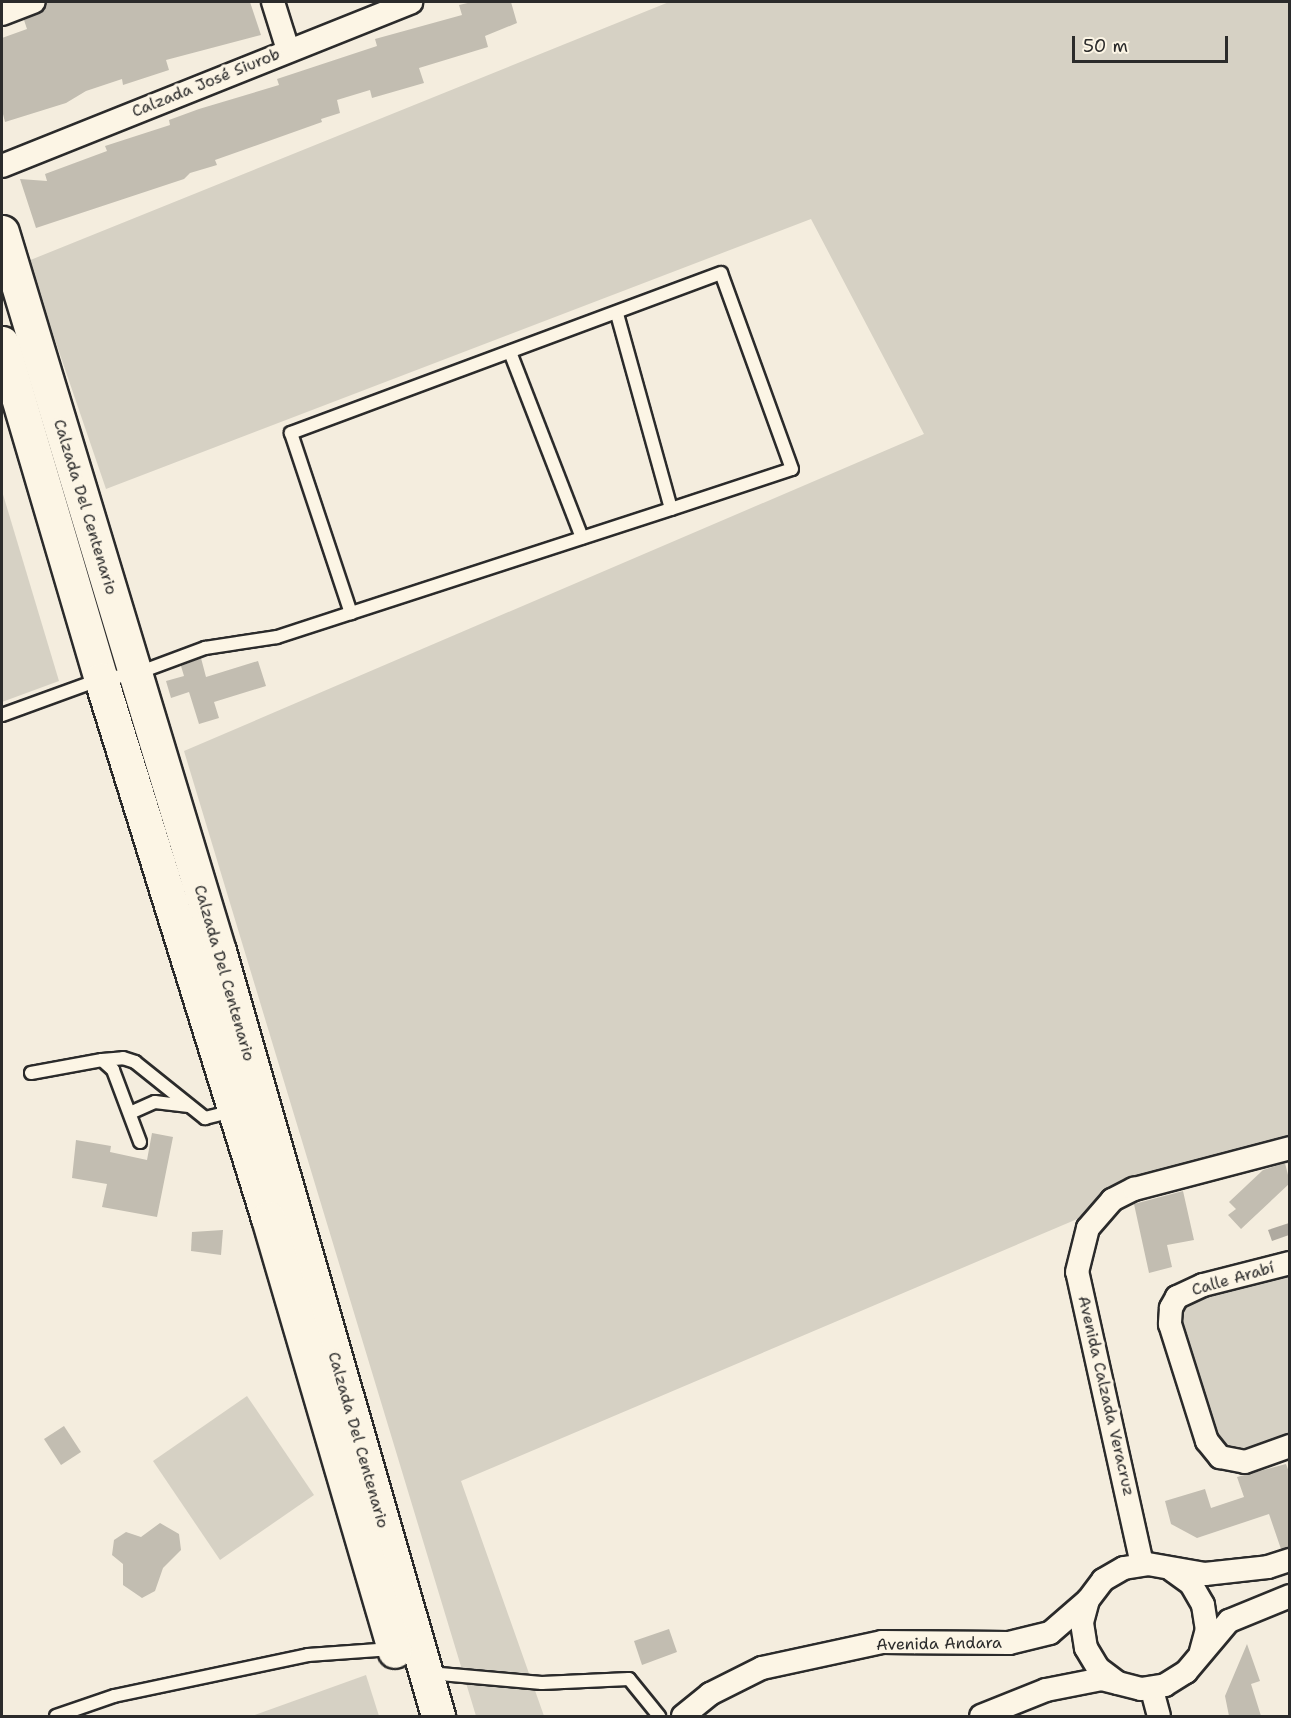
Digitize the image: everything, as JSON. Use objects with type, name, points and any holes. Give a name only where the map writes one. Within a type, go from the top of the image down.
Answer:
[{"type":"main road","name":"Calzada Del Centenario","points":[[2,232],[135,674],[410,1661],[414,1716]]},
{"type":"main road","name":"Calzada Del Centenario","points":[[2,343],[100,679],[235,1111],[410,1661],[438,1716]]},
{"type":"street","points":[[2,14],[34,2]]},
{"type":"street","points":[[273,2],[288,50]]},
{"type":"street","name":"Calzada José Siurob","points":[[2,166],[411,2]]},
{"type":"street","name":"Avenida Calzada Veracruz","points":[[1142,1564],[1077,1272],[1088,1228],[1112,1200],[1134,1189],[1290,1148]]},
{"type":"street","name":"Calle Arabí","points":[[1290,1263],[1203,1285],[1177,1297],[1171,1308],[1170,1324],[1207,1441],[1220,1457],[1245,1462],[1290,1446]]},
{"type":"street","points":[[1142,1564],[1205,1574],[1268,1567],[1290,1560]]},
{"type":"street","name":"Avenida Andara","points":[[683,1716],[710,1694],[762,1668],[882,1642],[1010,1643],[1050,1633],[1088,1600],[1103,1580],[1124,1568],[1142,1564]]},
{"type":"street","points":[[1172,1570],[1191,1584],[1203,1605],[1207,1629],[1201,1653]]},
{"type":"street","points":[[981,1716],[1046,1690],[1102,1679],[1152,1690],[1186,1672],[1229,1621],[1290,1596]]},
{"type":"street","points":[[1088,1600],[1083,1623],[1086,1648],[1098,1668],[1118,1683]]},
{"type":"street","points":[[1152,1690],[1159,1716]]},
{"type":"lane","points":[[2,715],[100,679],[135,674],[205,648],[277,638],[792,469],[721,273],[617,314],[291,433],[351,613]]},
{"type":"lane","points":[[617,314],[671,508]]},
{"type":"lane","points":[[510,352],[582,538]]},
{"type":"lane","points":[[31,1073],[123,1058],[135,1062],[205,1118],[235,1111]]},
{"type":"lane","points":[[102,1060],[113,1070],[140,1142]]},
{"type":"lane","points":[[130,1113],[155,1102],[190,1107]]},
{"type":"lane","points":[[56,1716],[114,1696],[308,1655],[410,1661],[542,1683],[629,1679],[659,1716]]},
{"type":"shaded area","points":[[669,2],[1289,2],[1289,1163],[1115,1203],[461,1481],[544,1716],[476,1716],[184,751],[924,434],[811,219],[106,489],[28,261]]},
{"type":"shaded area","points":[[2,491],[59,681],[2,702]]},
{"type":"shaded area","points":[[1289,1223],[1289,1235],[1272,1241],[1268,1230]]},
{"type":"shaded area","points":[[1289,1276],[1289,1432],[1263,1450],[1231,1449],[1214,1430],[1178,1311],[1188,1302]]},
{"type":"shaded area","points":[[247,1396],[314,1495],[220,1560],[153,1461]]},
{"type":"shaded area","points":[[366,1675],[379,1716],[252,1716]]},
{"type":"building","points":[[47,2],[250,2],[261,35],[166,60],[169,70],[123,85],[122,79],[86,91],[66,103],[5,122],[2,110],[2,38],[27,29],[24,20],[44,11]]},
{"type":"building","points":[[472,2],[511,2],[517,23],[485,36],[488,47],[419,68],[424,83],[372,98],[370,90],[337,100],[340,113],[321,119],[322,122],[215,160],[217,165],[190,173],[184,179],[36,228],[20,179],[47,181],[45,174],[107,151],[105,146],[170,125],[169,120],[199,109],[279,85],[277,79],[377,46],[375,39],[462,15],[459,5]]},
{"type":"building","points":[[201,658],[206,677],[258,661],[266,686],[214,702],[219,718],[199,724],[189,692],[171,698],[166,681],[184,676],[181,666]]},
{"type":"building","points":[[152,1133],[173,1137],[157,1217],[102,1207],[107,1184],[72,1178],[76,1140],[111,1146],[110,1152],[147,1160]]},
{"type":"building","points":[[1285,1163],[1290,1183],[1241,1229],[1228,1215],[1236,1209],[1229,1202],[1263,1170]]},
{"type":"building","points":[[1183,1191],[1194,1240],[1167,1245],[1172,1267],[1149,1273],[1134,1204]]},
{"type":"building","points":[[223,1230],[221,1255],[191,1251],[192,1232]]},
{"type":"building","points":[[64,1426],[81,1452],[61,1465],[44,1439]]},
{"type":"building","points":[[1286,1464],[1290,1475],[1290,1547],[1281,1549],[1269,1514],[1197,1538],[1171,1524],[1165,1501],[1205,1489],[1211,1508],[1244,1497],[1237,1477]]},
{"type":"building","points":[[160,1523],[179,1534],[181,1550],[163,1568],[155,1591],[142,1598],[123,1585],[123,1564],[112,1555],[114,1540],[126,1532],[141,1537]]},
{"type":"building","points":[[669,1629],[677,1652],[642,1665],[634,1641]]},
{"type":"building","points":[[1247,1644],[1260,1681],[1251,1684],[1261,1716],[1229,1716],[1225,1696]]}]
